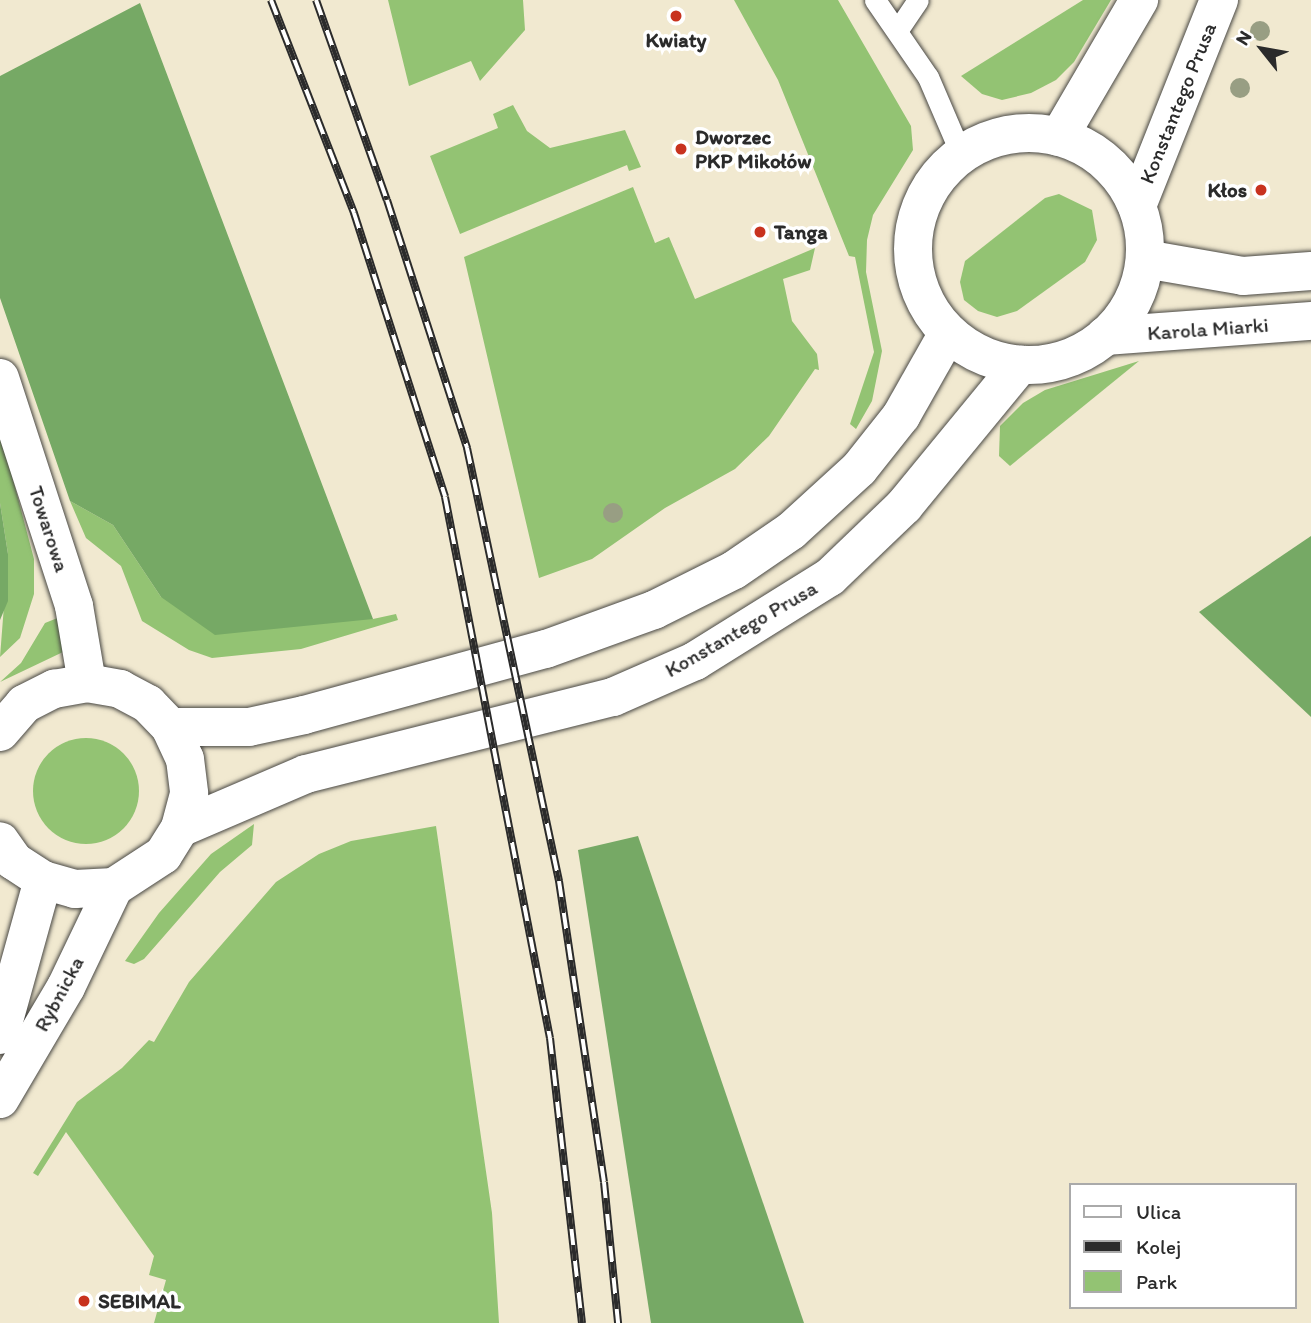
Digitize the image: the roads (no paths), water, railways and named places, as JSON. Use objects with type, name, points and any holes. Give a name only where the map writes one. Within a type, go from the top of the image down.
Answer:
[{"type":"street","points":[[1059,137],[1139,0]]},
{"type":"street","name":"Konstantego Prusa","points":[[1137,206],[1219,0]]},
{"type":"street","points":[[1026,133],[1059,137],[1092,151],[1119,175],[1137,206],[1145,259],[1139,288],[1125,315],[1105,336],[1080,354],[1051,364],[1020,365],[969,349],[948,333],[927,306],[915,274],[913,240],[920,208],[936,178],[961,154],[992,139],[1026,133]]},
{"type":"street","points":[[1145,259],[1243,276],[1311,271]]},
{"type":"street","name":"Karola Miarki","points":[[1105,336],[1311,320]]},
{"type":"street","points":[[170,727],[249,727],[304,715],[584,638],[654,610],[768,547],[850,477],[901,416],[948,333]]},
{"type":"street","name":"Konstantego Prusa","points":[[180,828],[306,774],[613,697],[695,661],[830,577],[904,506],[1020,365]]},
{"type":"street","name":"Towarowa","points":[[0,378],[74,606],[87,683]]},
{"type":"street","points":[[0,730],[24,704],[54,689],[87,683],[129,694],[148,704],[170,727],[185,759],[189,794],[180,828],[163,855],[114,887],[75,889],[43,880],[15,861],[0,841]]},
{"type":"street","name":"Rybnicka","points":[[0,1035],[43,880]]},
{"type":"street","name":"Rybnicka","points":[[0,1099],[66,987],[114,887]]},
{"type":"lane","points":[[875,0],[928,77],[961,154]]},
{"type":"lane","points":[[897,31],[918,0]]},
{"type":"railway","points":[[271,0],[354,213],[445,497],[550,1038],[582,1323]]},
{"type":"railway","points":[[316,0],[387,200],[467,448],[559,881],[604,1182],[618,1323]]},
{"type":"place","name":"Kwiaty","points":[[676,16]]},
{"type":"place","name":"Dworzec PKP Mikołów","points":[[681,149]]},
{"type":"place","name":"Kłos","points":[[1261,190]]},
{"type":"place","name":"Tanga","points":[[760,232]]},
{"type":"place","name":"SEBIMAL","points":[[84,1301]]}]
